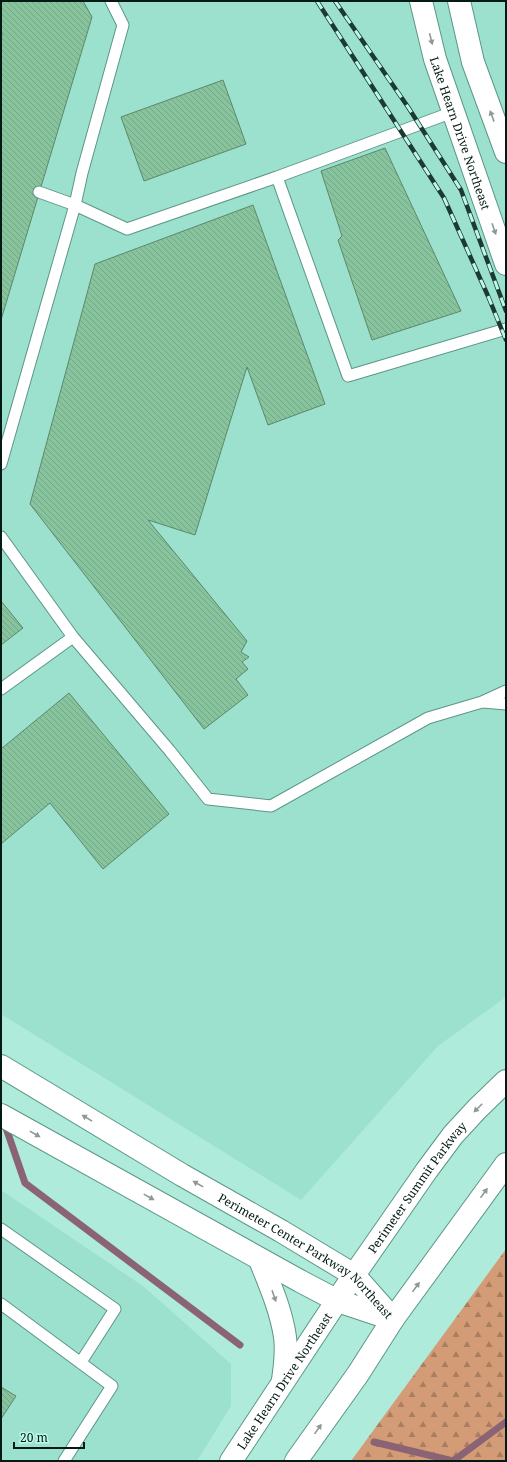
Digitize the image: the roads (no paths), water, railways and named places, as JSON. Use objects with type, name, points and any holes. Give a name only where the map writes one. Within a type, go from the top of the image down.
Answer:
[{"type":"main road","name":"Lake Hearn Drive Northeast","points":[[421,1],[436,59],[453,112],[506,264]]},
{"type":"main road","points":[[459,1],[473,62],[506,152]]},
{"type":"main road","name":"Perimeter Center Parkway Northeast","points":[[1,1066],[182,1175],[281,1231],[354,1275],[393,1319]]},
{"type":"main road","name":"Perimeter Summit Parkway","points":[[338,1301],[354,1275],[422,1176],[453,1135],[477,1108],[506,1081]]},
{"type":"main road","name":"Perimeter Center Parkway Northeast","points":[[1,1115],[260,1260],[338,1301],[393,1319]]},
{"type":"main road","points":[[296,1461],[358,1374],[393,1319],[506,1164]]},
{"type":"main road","points":[[260,1260],[275,1298],[285,1338],[286,1359],[283,1383]]},
{"type":"main road","name":"Lake Hearn Drive Northeast","points":[[231,1461],[338,1301]]},
{"type":"lane","points":[[1,464],[75,205],[82,173],[123,24],[111,1]]},
{"type":"lane","points":[[40,192],[75,205],[127,228],[277,177],[453,112]]},
{"type":"lane","points":[[277,177],[348,376],[506,329]]},
{"type":"lane","points":[[1,537],[73,637],[170,751],[208,799],[270,806],[428,718],[482,702],[506,691]]},
{"type":"lane","points":[[1,690],[73,637]]},
{"type":"lane","points":[[482,702],[506,704]]},
{"type":"lane","points":[[1,1229],[115,1309],[81,1362]]},
{"type":"lane","points":[[1,1304],[112,1386],[64,1461]]},
{"type":"waterway","points":[[4,1122],[25,1183],[240,1345]]},
{"type":"waterway","points":[[374,1442],[453,1461],[506,1422]]},
{"type":"railway","points":[[317,1],[444,198],[506,340]]},
{"type":"railway","points":[[335,1],[408,107],[461,190],[506,311]]}]
